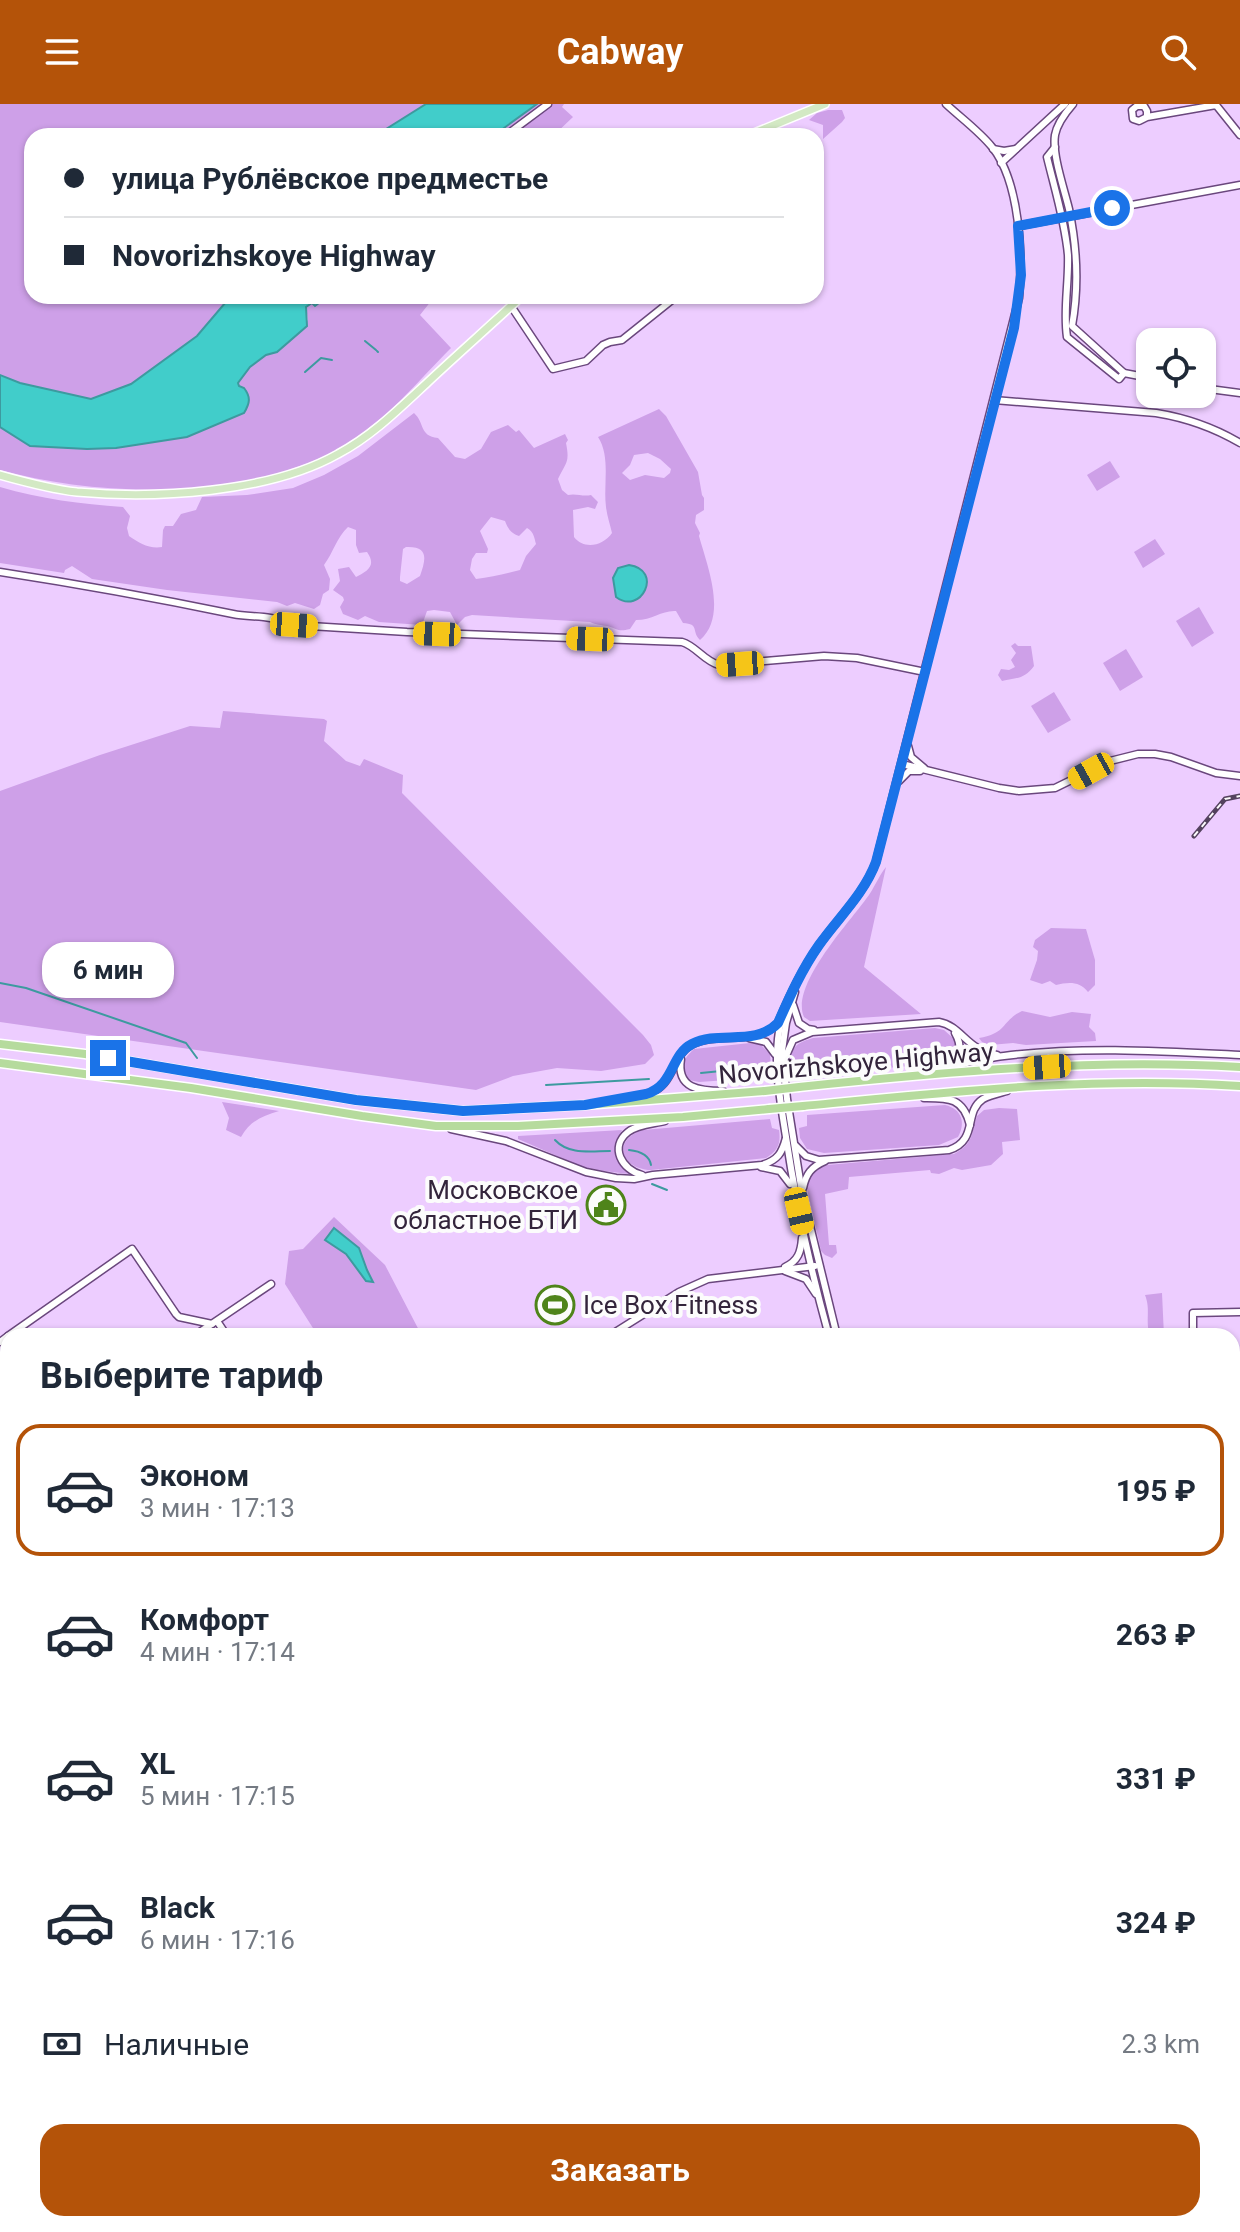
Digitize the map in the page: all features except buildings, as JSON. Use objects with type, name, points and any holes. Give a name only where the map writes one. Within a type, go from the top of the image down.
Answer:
[{"type":"highway","name":"Novorizhskoye Highway","points":[[0,1044],[85,1054],[356,1100],[463,1111],[585,1105],[900,1077],[1103,1065],[1240,1067]]},
{"type":"highway","name":"Novorizhskoye Highway","points":[[0,1063],[191,1088],[431,1125],[518,1126],[683,1117],[888,1098],[1151,1082],[1240,1086]]},
{"type":"main road","points":[[766,128],[825,104]]},
{"type":"main road","points":[[0,475],[56,489],[103,493],[193,491],[280,477],[323,462],[357,443],[511,306]]},
{"type":"street","points":[[516,128],[548,104]]},
{"type":"street","points":[[585,1105],[654,1092],[665,1082],[690,1044],[760,1034],[773,1028],[819,945],[859,895],[873,872],[1019,298],[1018,226],[1008,180],[993,149],[946,104]]},
{"type":"street","points":[[1001,163],[1065,104]]},
{"type":"street","points":[[1073,104],[1055,132],[1055,147],[1047,157],[1066,217],[1069,327],[1121,376],[1136,377]]},
{"type":"street","points":[[1147,117],[1144,106],[1130,107],[1136,121],[1142,121],[1147,117],[1216,105],[1240,135]]},
{"type":"street","points":[[993,149],[1009,151],[1020,147]]},
{"type":"street","points":[[1008,180],[1011,159],[1020,147]]},
{"type":"street","points":[[1018,226],[1240,185]]},
{"type":"street","points":[[511,306],[553,369],[586,361],[603,345],[622,340],[667,304]]},
{"type":"street","points":[[1216,390],[1240,393]]},
{"type":"street","points":[[994,400],[1179,417],[1210,427],[1240,443]]},
{"type":"street","points":[[0,572],[157,597],[238,615],[270,617],[290,625],[682,642],[719,665],[824,656],[857,658],[925,672]]},
{"type":"street","points":[[907,742],[914,760],[931,771]]},
{"type":"street","points":[[902,764],[999,788],[1038,791],[1067,784],[1110,761],[1138,754],[1155,754],[1216,773],[1240,776]]},
{"type":"street","points":[[897,784],[909,771],[931,771]]},
{"type":"street","points":[[797,984],[783,1037],[780,1064],[786,1138],[827,1328]]},
{"type":"street","points":[[793,1000],[799,1023],[808,1029],[939,1022],[949,1024],[974,1048],[1004,1056]]},
{"type":"street","points":[[784,1010],[777,1042],[794,1142],[803,1229],[834,1328]]},
{"type":"street","points":[[939,1022],[954,1032],[960,1045],[957,1057],[948,1066]]},
{"type":"street","points":[[780,1064],[793,1040],[822,1030]]},
{"type":"street","points":[[741,1037],[766,1042],[780,1064]]},
{"type":"street","points":[[900,1077],[1004,1056],[1112,1051],[1240,1055]]},
{"type":"street","points":[[683,1052],[680,1072],[693,1088],[741,1093]]},
{"type":"street","points":[[794,1142],[806,1156],[819,1160],[949,1150],[965,1140],[980,1101],[1015,1089]]},
{"type":"street","points":[[888,1098],[952,1100],[966,1112],[970,1127]]},
{"type":"street","points":[[683,1117],[630,1130],[619,1148],[619,1156],[625,1167],[640,1175],[653,1175],[762,1165],[776,1159],[783,1150],[786,1138]]},
{"type":"street","points":[[431,1125],[506,1141],[600,1176],[634,1179],[653,1175]]},
{"type":"street","points":[[798,1192],[810,1170],[832,1159]]},
{"type":"street","points":[[749,1167],[780,1171],[798,1192]]},
{"type":"street","points":[[778,1270],[799,1256],[803,1229]]},
{"type":"street","points":[[19,1328],[132,1249],[179,1317],[215,1323],[220,1328]]},
{"type":"street","points":[[622,1328],[679,1292],[703,1281],[721,1276],[815,1266]]},
{"type":"street","points":[[778,1270],[801,1276],[810,1283],[819,1299]]},
{"type":"street","points":[[207,1328],[271,1284]]},
{"type":"street","points":[[1193,1328],[1193,1313],[1240,1312]]},
{"type":"shaded area","points":[[0,104],[426,104],[388,128],[24,128],[24,304],[224,304],[197,336],[131,384],[91,399],[20,383],[0,375]]},
{"type":"shaded area","points":[[426,104],[537,104],[504,128],[388,128]]},
{"type":"shaded area","points":[[537,104],[564,104],[562,107],[573,117],[561,128],[504,128]]},
{"type":"shaded area","points":[[842,110],[845,118],[824,138],[823,125],[809,120],[817,113]]},
{"type":"shaded area","points":[[224,304],[310,304],[306,307],[307,326],[277,352],[266,355],[250,367],[238,383],[249,397],[244,413],[187,437],[116,448],[30,446],[0,427],[0,375],[20,383],[91,399],[131,384],[197,336]]},
{"type":"shaded area","points":[[310,304],[429,304],[420,315],[451,348],[387,413],[359,436],[306,464],[265,477],[221,485],[129,489],[84,486],[0,470],[0,427],[30,446],[116,448],[187,437],[244,413],[238,383],[250,367],[266,355],[277,352],[308,320],[306,307]]},
{"type":"shaded area","points":[[659,409],[698,472],[704,510],[696,515],[695,523],[710,575],[714,604],[713,618],[700,640],[693,626],[683,623],[676,611],[636,620],[630,629],[623,630],[590,622],[472,615],[457,625],[450,612],[434,610],[427,611],[422,625],[379,622],[365,616],[358,620],[343,614],[340,607],[343,597],[333,590],[340,581],[338,569],[349,567],[356,577],[371,564],[367,552],[359,553],[356,530],[348,527],[324,565],[330,579],[329,590],[314,609],[295,603],[287,606],[277,602],[92,579],[72,566],[64,573],[0,563],[0,487],[61,500],[123,507],[130,516],[129,536],[148,546],[162,547],[165,526],[173,526],[181,514],[196,510],[202,497],[247,495],[293,488],[358,456],[414,413],[428,435],[438,438],[455,457],[465,459],[481,449],[491,432],[508,425],[516,432],[519,430],[534,448],[565,434],[568,440],[567,459],[558,479],[562,490],[568,495],[591,495],[598,502],[595,509],[573,510],[574,537],[583,544],[593,545],[604,541],[612,533],[605,498],[604,453],[598,437]],"holes":[[[648,453],[660,459],[671,469],[670,473],[664,478],[645,475],[630,480],[622,473],[634,455]],[[491,517],[505,521],[510,530],[519,536],[527,528],[536,544],[520,570],[476,579],[470,570],[472,559],[476,553],[487,553],[488,549],[480,531]],[[413,547],[424,555],[420,576],[407,584],[400,581],[403,549]]]},
{"type":"shaded area","points":[[1110,461],[1120,477],[1097,491],[1087,475]]},
{"type":"shaded area","points":[[1155,539],[1165,554],[1143,568],[1134,552]]},
{"type":"shaded area","points":[[629,565],[640,569],[647,582],[645,590],[634,601],[616,597],[613,578],[618,568]]},
{"type":"shaded area","points":[[1199,607],[1214,633],[1192,647],[1176,621]]},
{"type":"shaded area","points":[[1015,643],[1031,646],[1034,666],[1024,676],[1002,681],[998,675],[1001,669],[1015,667],[1011,660],[1016,653],[1011,646]]},
{"type":"shaded area","points":[[1126,649],[1143,677],[1120,691],[1103,663]]},
{"type":"shaded area","points":[[1054,692],[1071,720],[1048,733],[1031,706]]},
{"type":"shaded area","points":[[223,711],[324,719],[327,721],[324,741],[346,761],[360,766],[364,759],[403,775],[402,793],[643,1035],[654,1055],[645,1064],[601,1071],[557,1068],[513,1076],[476,1090],[0,1022],[0,791],[190,726],[220,728]]},
{"type":"shaded area","points":[[886,867],[864,967],[921,1014],[810,1021],[804,1017],[802,1004],[805,989],[823,956]]},
{"type":"shaded area","points":[[1051,928],[1086,929],[1095,960],[1095,985],[1088,992],[1074,983],[1056,985],[1050,981],[1042,984],[1030,980],[1037,960],[1038,951],[1033,947],[1035,940]]},
{"type":"shaded area","points":[[1022,1011],[1050,1017],[1072,1012],[1091,1014],[1089,1027],[1095,1033],[1096,1041],[990,1045],[979,1038],[1000,1030]]},
{"type":"shaded area","points":[[935,1028],[944,1030],[954,1039],[954,1052],[946,1063],[803,1075],[801,1072],[790,1072],[796,1046],[813,1038]]},
{"type":"shaded area","points":[[760,1044],[770,1054],[772,1077],[699,1082],[689,1080],[684,1071],[687,1056],[694,1049]]},
{"type":"shaded area","points":[[222,1102],[279,1111],[257,1120],[241,1137],[226,1130],[229,1118]]},
{"type":"shaded area","points":[[945,1105],[959,1113],[962,1127],[958,1137],[939,1145],[824,1153],[807,1149],[800,1138],[799,1128],[807,1126],[807,1115]]},
{"type":"shaded area","points":[[1017,1109],[1020,1140],[1002,1142],[1003,1154],[991,1165],[962,1170],[954,1168],[939,1174],[930,1170],[849,1177],[848,1189],[825,1194],[829,1245],[836,1245],[837,1253],[832,1258],[821,1251],[806,1184],[816,1169],[827,1165],[954,1154],[968,1142],[977,1116],[984,1110]]},
{"type":"shaded area","points":[[770,1119],[772,1128],[779,1130],[780,1139],[776,1149],[766,1158],[651,1170],[633,1165],[624,1153],[627,1140],[643,1130]]},
{"type":"shaded area","points":[[622,1130],[616,1154],[619,1164],[629,1174],[587,1169],[518,1139],[518,1136]]},
{"type":"shaded area","points":[[334,1217],[385,1265],[418,1328],[313,1328],[285,1284],[289,1251],[303,1249]],"holes":[[[341,1235],[357,1250],[373,1281],[366,1281],[340,1250]]]},
{"type":"shaded area","points":[[334,1228],[359,1248],[373,1282],[366,1281],[346,1254],[325,1240]]},
{"type":"shaded area","points":[[1162,1293],[1164,1328],[1149,1328],[1145,1295]]},
{"type":"waterway","points":[[365,341],[376,350]]},
{"type":"waterway","points":[[305,372],[321,358],[332,360]]},
{"type":"waterway","points":[[0,983],[26,988],[186,1043],[197,1058]]},
{"type":"waterway","points":[[701,1073],[771,1066]]},
{"type":"waterway","points":[[546,1085],[649,1079]]},
{"type":"waterway","points":[[555,1140],[573,1150],[610,1151]]},
{"type":"waterway","points":[[629,1150],[643,1154],[651,1165]]},
{"type":"waterway","points":[[652,1184],[667,1190]]},
{"type":"railway","points":[[1194,836],[1225,799],[1240,796]]},
{"type":"place","name":"Московское областное БТИ","points":[[606,1205]]},
{"type":"place","name":"Ice Box Fitness","points":[[555,1305]]},
{"type":"route","points":[[108,1058],[381,1103],[463,1111],[528,1109],[585,1105],[654,1092],[665,1082],[690,1044],[760,1034],[773,1028],[819,945],[859,895],[873,872],[1014,328],[1021,275],[1018,226],[1112,208]]}]
